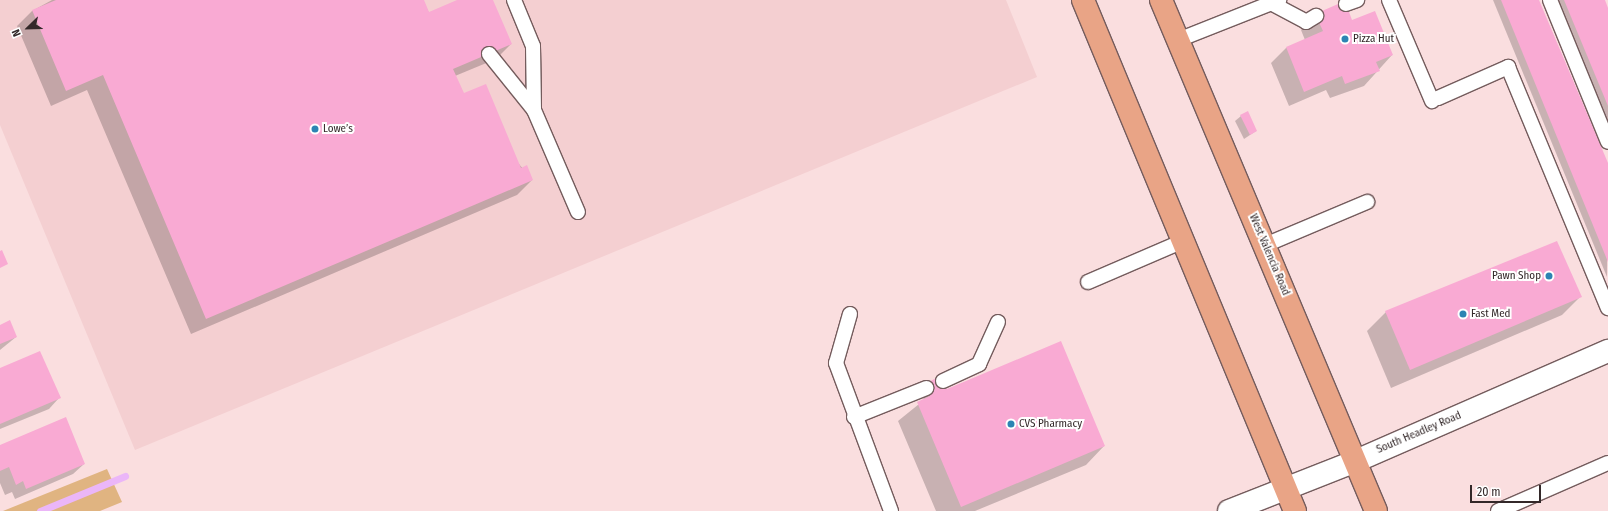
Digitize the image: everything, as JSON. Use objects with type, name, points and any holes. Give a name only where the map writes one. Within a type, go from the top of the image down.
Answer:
[{"type":"main road","points":[[1083,0],[1295,511]]},
{"type":"main road","name":"West Valencia Road","points":[[1161,0],[1356,460],[1376,511]]},
{"type":"street","name":"South Headley Road","points":[[1229,511],[1356,460],[1608,351]]},
{"type":"lane","points":[[514,0],[533,46],[534,110]]},
{"type":"lane","points":[[1388,0],[1435,99],[1508,67],[1608,308]]},
{"type":"lane","points":[[1550,0],[1608,142]]},
{"type":"lane","points":[[1178,40],[1275,2],[1306,22],[1316,16]]},
{"type":"lane","points":[[489,54],[534,110],[578,212]]},
{"type":"lane","points":[[1264,245],[1367,202]]},
{"type":"lane","points":[[1088,282],[1183,241]]},
{"type":"lane","points":[[850,314],[836,363],[854,417],[892,511]]},
{"type":"lane","points":[[943,381],[979,364],[998,322]]},
{"type":"lane","points":[[854,417],[926,388]]},
{"type":"lane","points":[[1498,511],[1608,463]]},
{"type":"shaded area","points":[[0,0],[1006,0],[1037,77],[135,450],[0,125]]},
{"type":"shaded area","points":[[107,469],[122,502],[100,511],[3,511]]},
{"type":"building","name":"Lowe’s","points":[[56,0],[424,0],[429,12],[457,0],[493,0],[512,44],[453,69],[464,93],[486,84],[521,168],[527,165],[533,180],[206,319],[103,75],[66,91],[32,10]]},
{"type":"building","points":[[1501,0],[1539,0],[1608,163],[1608,262]]},
{"type":"building","points":[[1564,0],[1605,0],[1608,8],[1608,106]]},
{"type":"building","name":"Pizza Hut","points":[[1345,1],[1352,20],[1375,11],[1393,55],[1376,62],[1380,71],[1345,84],[1342,76],[1304,92],[1286,47],[1323,31],[1315,14]]},
{"type":"building","points":[[1248,111],[1257,131],[1250,135],[1240,115]]},
{"type":"building","name":"Fast Med","points":[[1557,241],[1582,297],[1410,370],[1385,311]]},
{"type":"building","points":[[2,250],[8,264],[0,268],[0,251]]},
{"type":"building","points":[[10,320],[17,337],[0,344],[0,325]]},
{"type":"building","name":"CVS Pharmacy","points":[[1061,341],[1105,446],[961,507],[917,402],[930,396],[924,384],[941,376],[947,389]]},
{"type":"building","points":[[40,351],[61,398],[0,424],[0,368]]},
{"type":"building","points":[[66,417],[85,464],[26,489],[23,481],[16,485],[9,467],[0,471],[0,445]]},
{"type":"waterway","points":[[40,511],[125,476]]},
{"type":"place","name":"Pizza Hut","points":[[1345,39]]},
{"type":"place","name":"Lowe’s","points":[[315,129]]},
{"type":"place","name":"Pawn Shop","points":[[1549,276]]},
{"type":"place","name":"Fast Med","points":[[1463,314]]},
{"type":"place","name":"CVS Pharmacy","points":[[1011,424]]}]
